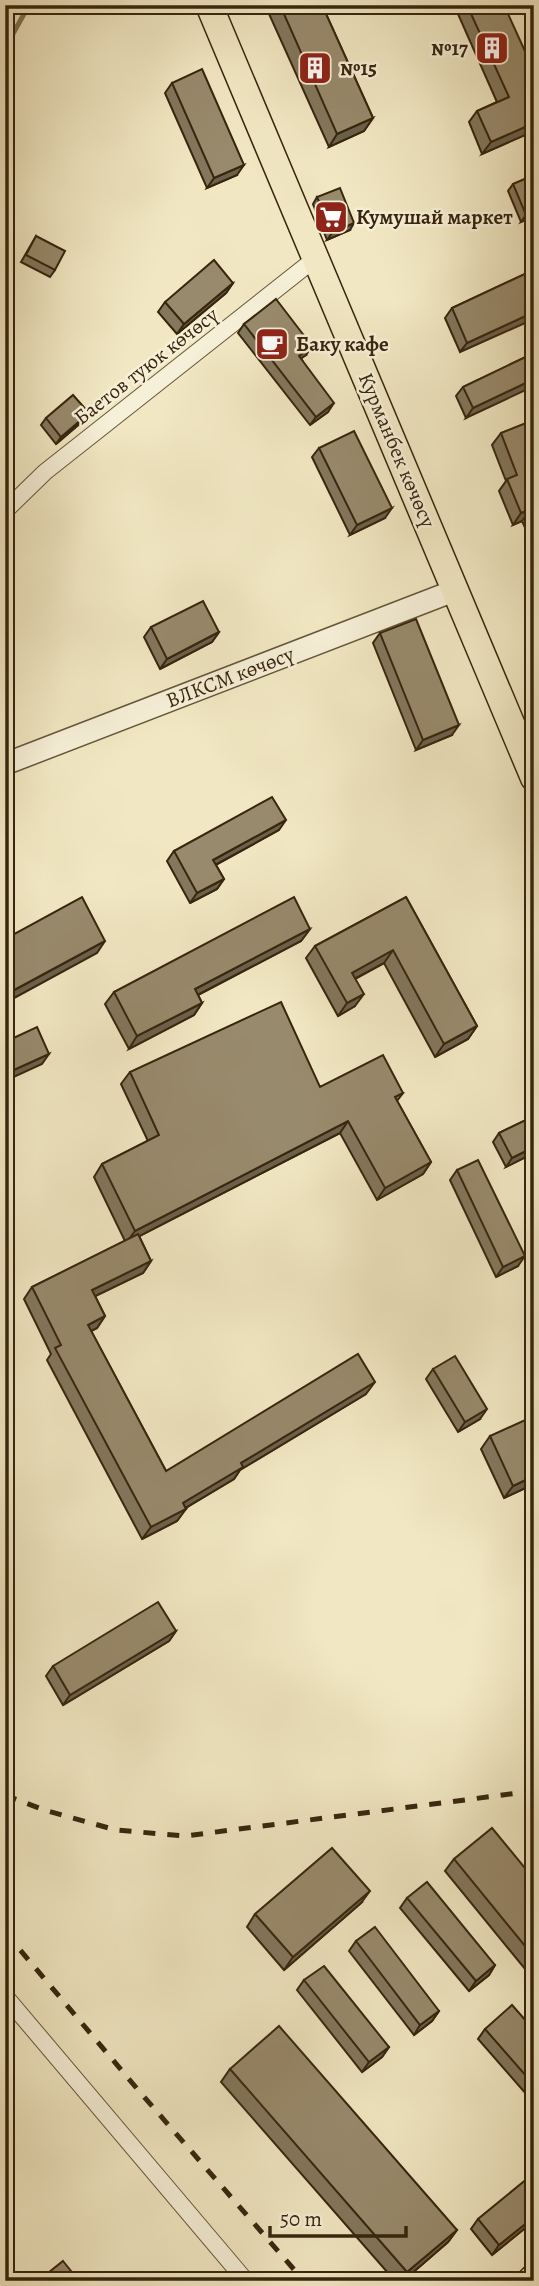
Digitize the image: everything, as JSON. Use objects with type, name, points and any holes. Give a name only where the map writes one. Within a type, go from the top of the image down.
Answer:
[{"type":"main road","name":"Курманбек көчөсү","points":[[209,5],[534,778]]},
{"type":"street","name":"Баетов туюк көчөсү","points":[[5,511],[46,472],[316,258]]},
{"type":"street","name":"ВЛКСМ көчөсү","points":[[5,764],[456,590]]},
{"type":"street","points":[[5,1996],[246,2281]]},
{"type":"building","name":"№15","points":[[280,5],[322,5],[373,118],[337,134]]},
{"type":"building","points":[[467,5],[504,5],[534,71],[534,123],[491,142],[477,111],[509,97]]},
{"type":"building","points":[[202,69],[244,165],[214,178],[172,83]]},
{"type":"building","points":[[534,175],[534,212],[526,215],[513,184]]},
{"type":"building","name":"Кумушай маркет","points":[[340,188],[354,223],[332,233],[317,197]]},
{"type":"building","points":[[36,236],[65,251],[55,270],[26,255]]},
{"type":"building","points":[[214,260],[233,283],[184,324],[165,302]]},
{"type":"building","points":[[527,273],[534,288],[534,312],[467,343],[452,308]]},
{"type":"building","points":[[276,299],[312,346],[299,356],[334,403],[316,417],[244,324]]},
{"type":"building","points":[[534,353],[534,379],[473,408],[463,387]]},
{"type":"building","points":[[73,395],[89,413],[61,437],[46,418]]},
{"type":"building","points":[[534,420],[534,516],[531,509],[521,513],[507,479],[517,475],[501,433]]},
{"type":"building","points":[[354,431],[392,508],[357,525],[319,448]]},
{"type":"building","points":[[203,601],[219,632],[167,659],[151,627]]},
{"type":"building","points":[[416,619],[459,725],[423,740],[380,633]]},
{"type":"building","points":[[272,797],[286,820],[213,860],[224,879],[197,893],[174,851]]},
{"type":"building","points":[[82,897],[105,941],[5,995],[5,939]]},
{"type":"building","points":[[294,897],[310,929],[195,989],[202,1003],[137,1036],[114,992]]},
{"type":"building","points":[[406,897],[477,1026],[444,1044],[393,950],[352,973],[364,994],[347,1003],[315,946]]},
{"type":"building","points":[[281,1002],[320,1087],[383,1055],[403,1093],[395,1097],[431,1162],[385,1188],[348,1121],[135,1231],[102,1164],[159,1135],[130,1072]]},
{"type":"building","points":[[37,1027],[49,1054],[5,1074],[5,1042]]},
{"type":"building","points":[[534,1116],[534,1147],[512,1158],[499,1133]]},
{"type":"building","points":[[478,1160],[525,1256],[503,1267],[457,1170]]},
{"type":"building","points":[[138,1234],[151,1261],[92,1290],[105,1316],[88,1325],[166,1471],[358,1354],[375,1382],[241,1463],[243,1467],[183,1503],[186,1509],[151,1527],[55,1348],[61,1345],[32,1287]]},
{"type":"building","points":[[455,1356],[487,1409],[465,1422],[433,1369]]},
{"type":"building","points":[[534,1416],[534,1476],[513,1486],[490,1436]]},
{"type":"building","points":[[158,1602],[176,1631],[70,1695],[53,1666]]},
{"type":"building","points":[[492,1828],[534,1879],[534,1957],[454,1859]]},
{"type":"building","points":[[332,1848],[370,1891],[293,1957],[255,1914]]},
{"type":"building","points":[[427,1882],[495,1965],[476,1981],[407,1898]]},
{"type":"building","points":[[375,1927],[439,2011],[420,2025],[356,1941]]},
{"type":"building","points":[[324,1966],[389,2047],[369,2062],[304,1980]]},
{"type":"building","points":[[512,2005],[534,2030],[534,2085],[485,2029]]},
{"type":"building","points":[[279,2026],[457,2230],[407,2272],[230,2069]]},
{"type":"building","points":[[534,2173],[534,2217],[499,2245],[478,2219]]},
{"type":"building","points":[[63,2261],[79,2281],[38,2281]]},
{"type":"waterway","points":[[5,48],[29,5]]},
{"type":"railway","points":[[5,1795],[44,1810],[116,1830],[185,1836],[534,1791]]},
{"type":"railway","points":[[5,1932],[304,2281]]},
{"type":"place","name":"№17","points":[[492,48]]},
{"type":"place","name":"№15","points":[[315,68]]},
{"type":"place","name":"Кумушай маркет","points":[[331,217]]},
{"type":"place","name":"Баку кафе","points":[[272,344]]}]
